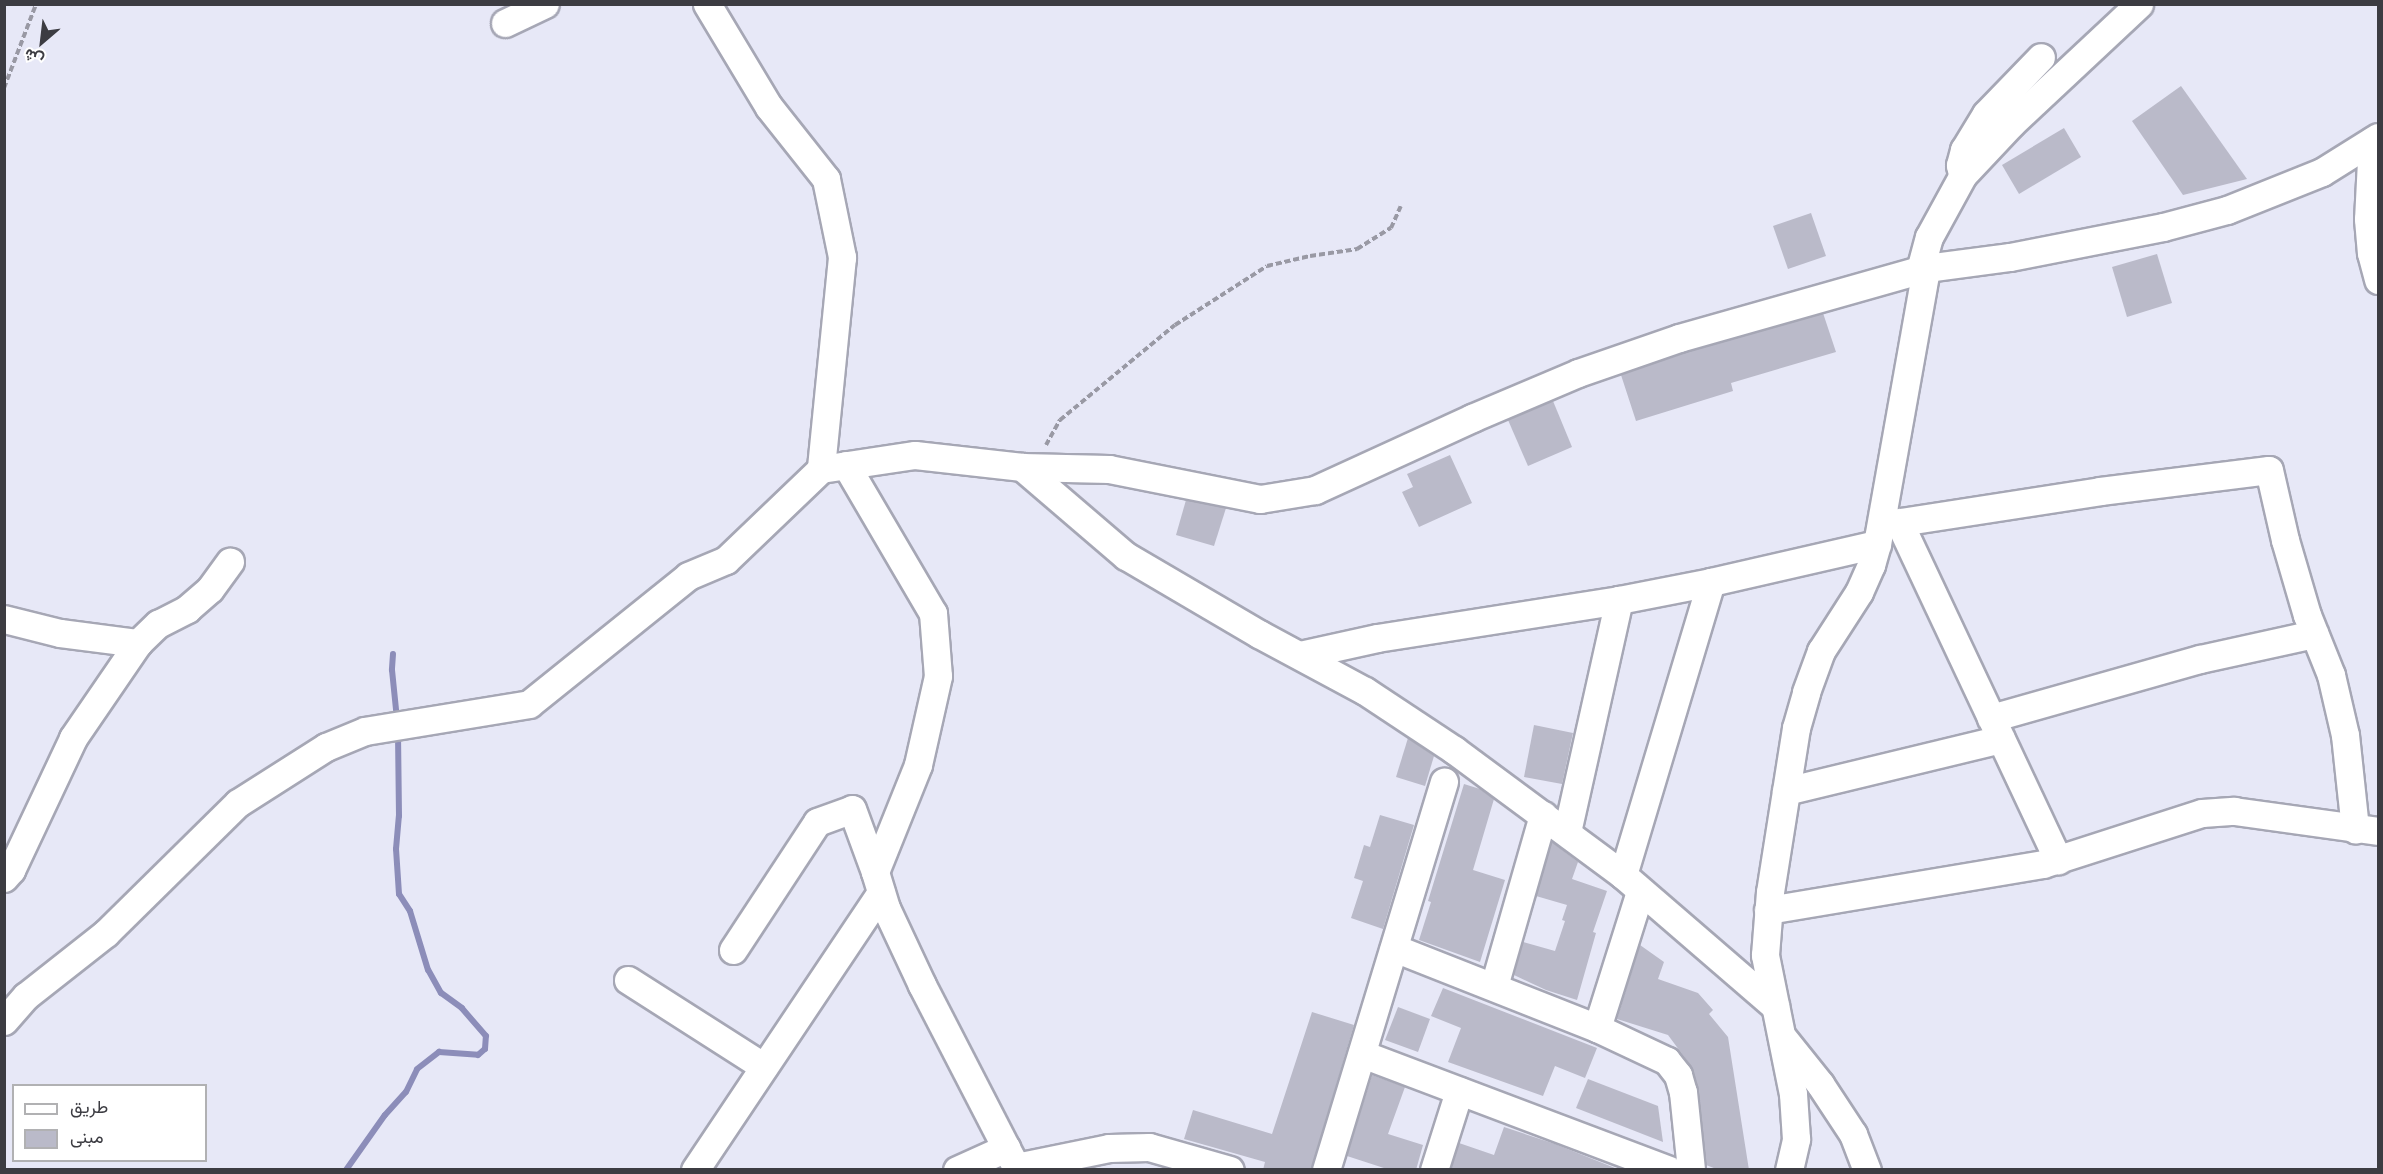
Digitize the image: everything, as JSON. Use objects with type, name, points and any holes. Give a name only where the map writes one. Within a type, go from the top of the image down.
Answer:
[{"type":"street","points":[[505,23],[545,4]]},
{"type":"street","points":[[695,1170],[764,1067],[878,882],[918,765],[938,676],[933,613],[833,467],[842,257],[826,180],[769,107],[707,4]]},
{"type":"street","points":[[1789,1170],[1796,1138],[1793,1094],[1765,955],[1768,910],[1796,729],[1821,651],[1859,592],[1886,530],[1929,237],[1963,175],[2012,123],[2139,4]]},
{"type":"street","points":[[1963,175],[1960,165],[1964,150],[1986,114],[2041,57]]},
{"type":"street","points":[[4,1022],[26,996],[106,933],[238,803],[326,747],[365,731],[528,704],[688,576],[726,560],[833,467],[915,455],[1028,467],[1109,469],[1260,499],[1315,490],[1578,373],[1679,338],[1923,269],[2010,257],[2163,227],[2227,210],[2322,171],[2375,139]]},
{"type":"street","points":[[2375,139],[2368,219],[2371,253],[2379,280]]},
{"type":"street","points":[[1028,467],[1126,556],[1365,691],[1454,750],[1567,832],[1775,1006]]},
{"type":"street","points":[[1300,655],[1377,638],[1619,600],[1711,582],[1886,530],[2100,491],[2269,470],[2285,540],[2314,634],[2331,675],[2367,830],[2234,811],[2202,813],[2058,860],[1768,910]]},
{"type":"street","points":[[1886,530],[1996,728],[2058,860]]},
{"type":"street","points":[[4,878],[11,870],[73,738],[138,643],[158,624],[187,609],[210,589],[230,561]]},
{"type":"street","points":[[1597,1028],[1631,884],[1711,582]]},
{"type":"street","points":[[1567,832],[1619,600]]},
{"type":"street","points":[[4,619],[60,633],[138,643]]},
{"type":"street","points":[[1786,791],[1996,728],[2189,662],[2314,634]]},
{"type":"street","points":[[1335,1167],[1362,1054],[1444,782]]},
{"type":"street","points":[[732,950],[817,822],[852,809],[878,882],[922,985],[1013,1162]]},
{"type":"street","points":[[1494,986],[1543,815]]},
{"type":"street","points":[[1394,948],[1597,1028],[1646,1049],[1667,1061],[1678,1075],[1683,1092],[1691,1170]]},
{"type":"street","points":[[628,980],[764,1067]]},
{"type":"street","points":[[1781,1035],[1820,1084],[1853,1134],[1867,1170]]},
{"type":"street","points":[[1362,1054],[1669,1170]]},
{"type":"street","points":[[1434,1170],[1459,1091]]},
{"type":"street","points":[[957,1170],[1109,1148],[1149,1147],[1230,1170]]},
{"type":"path","points":[[4,88],[36,4]]},
{"type":"path","points":[[1028,467],[1060,420],[1175,325],[1267,266],[1357,249],[1391,228],[1401,206]]},
{"type":"building","points":[[2181,86],[2247,179],[2183,195],[2132,121]]},
{"type":"building","points":[[2064,128],[2081,157],[2019,194],[2002,165]]},
{"type":"building","points":[[1811,213],[1826,256],[1788,269],[1773,226]]},
{"type":"building","points":[[2157,254],[2172,303],[2127,317],[2112,267]]},
{"type":"building","points":[[1823,313],[1836,352],[1731,383],[1733,391],[1636,421],[1621,375],[1684,353]]},
{"type":"building","points":[[1553,401],[1572,447],[1528,466],[1508,420]]},
{"type":"building","points":[[1450,455],[1472,503],[1419,527],[1402,492],[1413,487],[1407,474]]},
{"type":"building","points":[[1186,500],[1226,508],[1214,546],[1176,535]]},
{"type":"building","points":[[1534,725],[1573,733],[1562,784],[1524,777]]},
{"type":"building","points":[[1408,738],[1434,756],[1425,786],[1396,777]]},
{"type":"building","points":[[1464,784],[1480,789],[1494,799],[1473,870],[1505,880],[1480,962],[1419,940],[1431,902],[1428,901]]},
{"type":"building","points":[[1380,815],[1414,825],[1383,929],[1351,918],[1363,881],[1354,878],[1364,845],[1370,847]]},
{"type":"building","points":[[1552,842],[1578,862],[1572,879],[1607,891],[1593,932],[1596,933],[1577,1000],[1546,990],[1514,975],[1523,942],[1555,951],[1565,921],[1562,920],[1567,905],[1536,896]]},
{"type":"building","points":[[1640,945],[1664,962],[1658,979],[1698,993],[1713,1010],[1709,1014],[1728,1037],[1749,1170],[1719,1170],[1706,1165],[1699,1090],[1691,1066],[1668,1035],[1617,1019]]},
{"type":"building","points":[[1443,988],[1597,1048],[1585,1078],[1555,1066],[1543,1096],[1448,1062],[1461,1028],[1431,1016]]},
{"type":"building","points":[[1398,1007],[1430,1019],[1418,1052],[1385,1040]]},
{"type":"building","points":[[1312,1012],[1354,1025],[1311,1170],[1263,1170],[1265,1162],[1184,1139],[1193,1110],[1272,1134]]},
{"type":"building","points":[[1372,1075],[1405,1087],[1388,1134],[1423,1145],[1416,1170],[1390,1170],[1347,1156]]},
{"type":"building","points":[[1588,1079],[1658,1106],[1663,1142],[1576,1108]]},
{"type":"building","points":[[1504,1127],[1620,1170],[1451,1170],[1459,1143],[1494,1155]]},
{"type":"waterway","points":[[393,654],[392,670],[397,719]]},
{"type":"waterway","points":[[346,1170],[385,1115],[406,1092],[417,1069],[439,1052],[478,1055],[485,1049],[486,1036],[462,1008],[441,993],[428,970],[410,911],[399,894],[396,849],[399,816],[398,732]]}]
